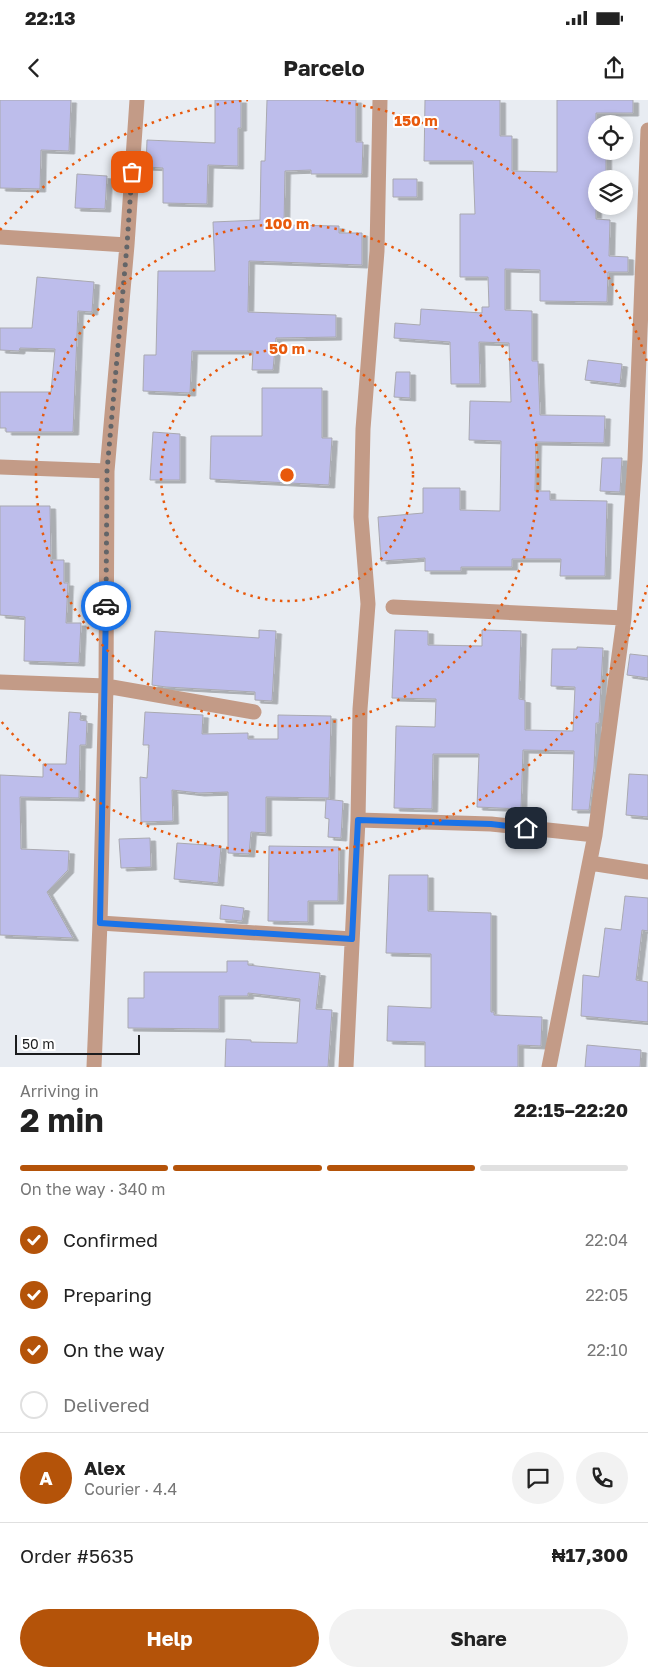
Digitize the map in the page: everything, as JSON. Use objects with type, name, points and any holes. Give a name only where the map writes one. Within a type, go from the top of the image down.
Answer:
[{"type":"street","points":[[94,1067],[106,686],[107,471],[127,245],[136,100]]},
{"type":"street","points":[[346,1067],[358,820],[360,709],[368,604],[361,517],[364,429],[377,251],[380,100]]},
{"type":"street","points":[[549,1067],[595,835],[624,618],[635,459],[648,130]]},
{"type":"street","points":[[0,237],[127,245]]},
{"type":"street","points":[[0,467],[107,471]]},
{"type":"street","points":[[394,607],[624,618]]},
{"type":"street","points":[[0,682],[106,686],[254,712]]},
{"type":"street","points":[[358,820],[491,824],[595,835]]},
{"type":"street","points":[[590,863],[648,872]]},
{"type":"street","points":[[100,923],[352,939]]},
{"type":"building","points":[[0,100],[71,100],[69,151],[41,150],[40,189],[0,188]]},
{"type":"building","points":[[215,100],[241,100],[241,128],[238,128],[238,166],[208,165],[207,204],[163,203],[163,168],[146,167],[147,140],[215,143]]},
{"type":"building","points":[[267,100],[356,100],[356,142],[363,142],[362,174],[311,174],[311,170],[285,171],[284,225],[339,226],[339,233],[362,233],[362,265],[249,261],[248,312],[336,315],[336,337],[276,338],[273,370],[252,370],[253,351],[192,351],[190,393],[143,391],[144,355],[156,355],[158,271],[215,271],[213,222],[260,220],[261,161],[265,161]]},
{"type":"building","points":[[425,100],[500,100],[500,136],[512,136],[512,171],[557,172],[557,100],[633,100],[633,113],[596,113],[596,115],[588,115],[588,160],[606,160],[606,170],[588,170],[588,215],[596,215],[596,219],[610,220],[609,256],[628,257],[628,272],[608,272],[607,302],[540,301],[540,270],[505,269],[505,310],[532,311],[532,361],[538,361],[540,415],[605,416],[604,443],[536,442],[535,491],[550,491],[550,500],[607,501],[605,576],[560,576],[561,559],[512,559],[512,567],[461,567],[461,571],[425,571],[425,558],[381,561],[378,517],[423,513],[423,488],[460,488],[460,510],[500,511],[501,441],[469,440],[470,401],[511,402],[509,343],[479,342],[480,384],[451,384],[450,342],[394,338],[395,323],[420,325],[421,309],[482,313],[482,307],[489,307],[488,277],[460,277],[460,214],[475,214],[473,161],[424,161]]},
{"type":"building","points":[[77,174],[107,176],[105,209],[75,208]]},
{"type":"building","points":[[393,179],[417,179],[417,197],[393,197]]},
{"type":"building","points":[[37,277],[94,282],[92,312],[78,311],[73,432],[6,432],[6,428],[0,428],[0,392],[51,392],[55,349],[20,348],[19,351],[0,350],[0,328],[32,328]]},
{"type":"building","points":[[588,360],[622,364],[620,384],[585,380]]},
{"type":"building","points":[[396,372],[410,372],[410,398],[394,397]]},
{"type":"building","points":[[262,388],[322,388],[322,438],[332,438],[329,485],[210,479],[211,436],[262,436]]},
{"type":"building","points":[[153,432],[180,434],[180,480],[150,480]]},
{"type":"building","points":[[602,458],[622,458],[620,492],[600,491]]},
{"type":"building","points":[[0,506],[50,506],[51,560],[64,560],[64,583],[68,583],[66,623],[81,623],[79,663],[24,661],[25,617],[0,615]]},
{"type":"building","points":[[259,630],[276,631],[272,701],[255,700],[255,692],[152,685],[155,631],[259,638]]},
{"type":"building","points":[[395,630],[428,631],[428,645],[482,646],[482,630],[521,631],[519,699],[525,700],[525,730],[573,731],[575,687],[551,686],[552,649],[577,649],[577,647],[603,648],[599,723],[596,723],[594,768],[589,810],[572,810],[574,751],[523,750],[521,809],[477,807],[479,754],[433,754],[432,809],[394,808],[396,726],[435,727],[436,699],[392,698]]},
{"type":"building","points":[[630,654],[648,656],[648,678],[627,675]]},
{"type":"building","points":[[69,712],[81,713],[80,720],[87,721],[86,745],[80,745],[79,798],[20,797],[21,849],[69,851],[68,870],[47,892],[73,938],[0,935],[0,775],[43,777],[43,764],[66,764]]},
{"type":"building","points":[[145,712],[203,715],[202,734],[248,733],[248,739],[278,739],[278,715],[331,716],[329,798],[266,797],[266,833],[251,832],[249,854],[228,853],[228,792],[199,793],[172,790],[173,821],[141,822],[140,777],[147,778],[149,745],[143,745]]},
{"type":"building","points":[[629,774],[648,775],[648,817],[626,815]]},
{"type":"building","points":[[326,799],[343,801],[341,838],[328,837],[329,819],[325,818]]},
{"type":"building","points":[[150,838],[151,867],[121,868],[119,839]]},
{"type":"building","points":[[177,843],[221,846],[218,883],[174,879]]},
{"type":"building","points":[[269,846],[339,847],[338,901],[308,901],[308,922],[268,921]]},
{"type":"building","points":[[389,875],[428,875],[428,911],[491,913],[491,1012],[494,1012],[494,1015],[542,1017],[541,1046],[518,1045],[518,1067],[425,1067],[425,1042],[387,1041],[388,1006],[431,1008],[431,954],[386,953]]},
{"type":"building","points":[[625,896],[648,898],[648,931],[642,930],[636,980],[648,982],[648,1022],[581,1016],[583,975],[599,977],[605,928],[621,930]]},
{"type":"building","points":[[221,905],[244,908],[242,921],[220,919]]},
{"type":"building","points":[[227,961],[248,961],[248,965],[320,973],[316,1009],[332,1010],[328,1067],[225,1067],[226,1039],[251,1040],[251,1042],[297,1043],[300,999],[248,993],[248,996],[219,996],[219,1029],[128,1028],[128,998],[144,998],[144,972],[227,972]]},
{"type":"building","points":[[587,1045],[641,1050],[640,1067],[585,1067]]},
{"type":"way so far","points":[[106,606],[107,471],[132,172]]},
{"type":"route","points":[[106,606],[106,686],[100,923],[352,939],[358,820],[491,824],[526,828]]}]
